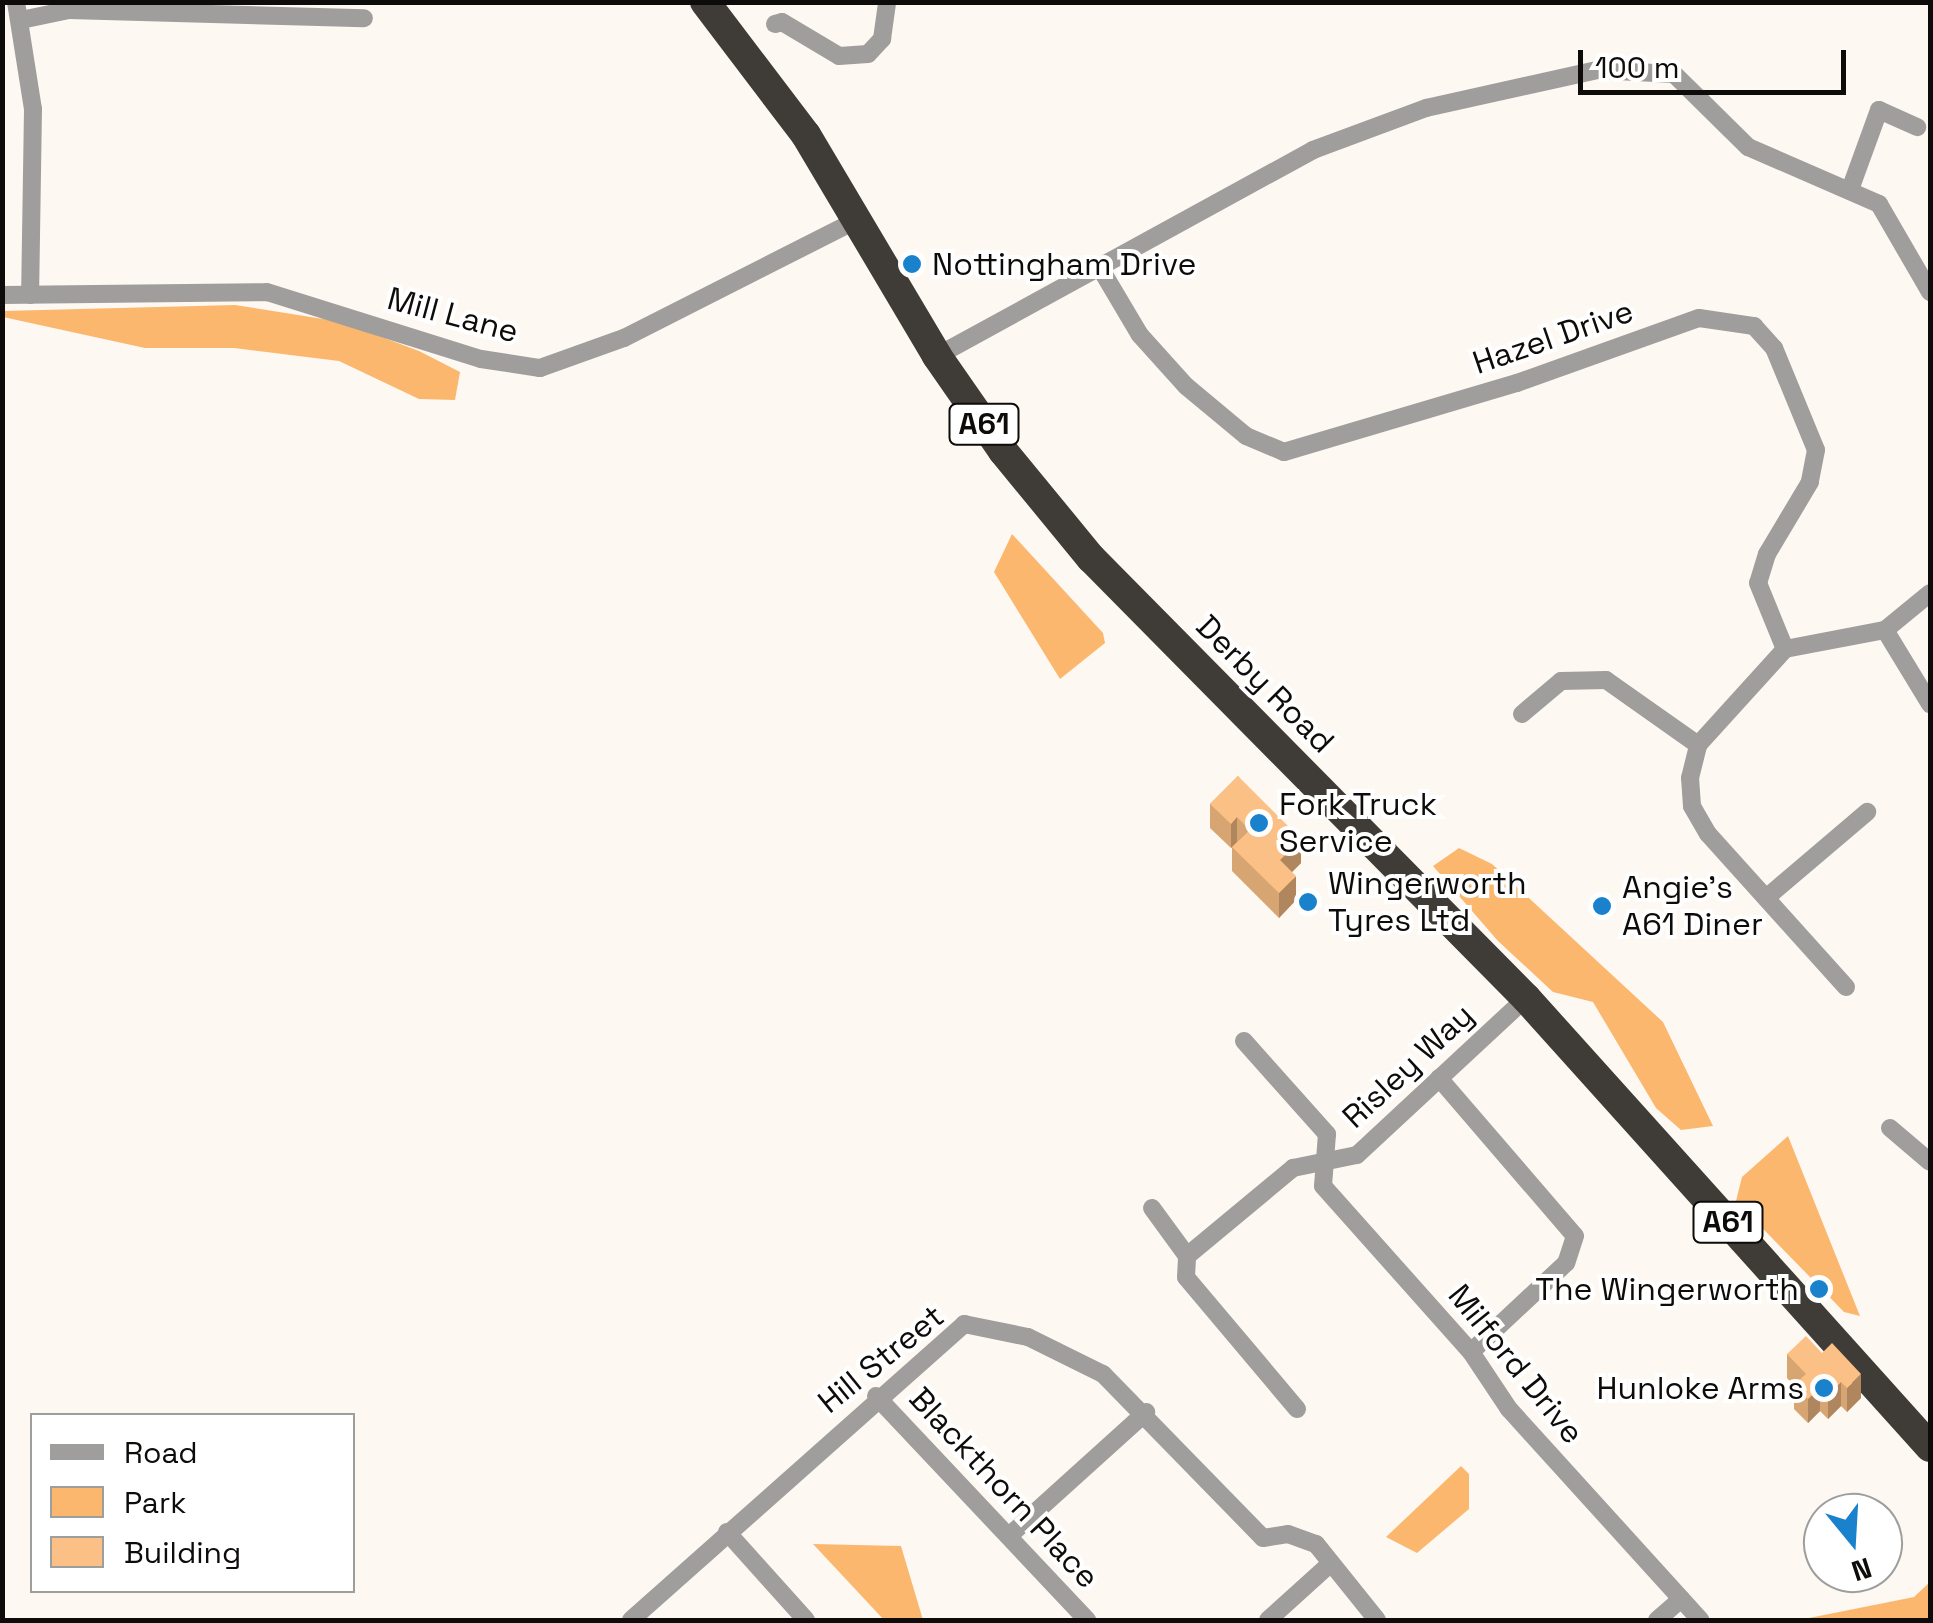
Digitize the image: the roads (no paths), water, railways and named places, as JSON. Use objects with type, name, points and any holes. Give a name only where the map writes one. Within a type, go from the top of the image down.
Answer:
[{"type":"highway","name":"Derby Road","points":[[705,2],[774,86],[937,356],[1003,451],[1091,558],[1526,998],[1930,1447]]},
{"type":"street","points":[[775,24],[782,22],[839,56],[868,54],[882,39],[886,2]]},
{"type":"street","points":[[30,295],[33,109],[19,11],[364,18]]},
{"type":"street","points":[[937,356],[1313,150],[1426,108],[1598,70],[1674,74],[1748,147],[1778,165],[1851,186],[1879,204],[1929,285]]},
{"type":"street","points":[[1851,186],[1879,110],[1917,127]]},
{"type":"street","name":"Mill Lane","points":[[2,295],[267,292],[481,360],[540,368],[624,338],[857,220]]},
{"type":"street","name":"Hazel Drive","points":[[1099,266],[1140,335],[1186,386],[1246,436],[1284,452],[1517,383],[1699,318],[1754,326],[1774,348],[1816,450],[1810,482],[1767,554],[1758,583],[1785,649]]},
{"type":"street","points":[[1846,986],[1708,834],[1692,806],[1698,746],[1785,649],[1885,630],[1930,593]]},
{"type":"street","points":[[1885,630],[1930,704]]},
{"type":"street","points":[[1522,714],[1560,680],[1606,680],[1698,746]]},
{"type":"street","points":[[1766,898],[1867,812]]},
{"type":"street","name":"Risley Way","points":[[1188,1256],[1293,1168],[1357,1155],[1526,998]]},
{"type":"street","name":"Milford Drive","points":[[1244,1041],[1328,1134],[1322,1161],[1323,1186],[1471,1352],[1509,1410],[1700,1620]]},
{"type":"street","points":[[1439,1078],[1575,1236],[1566,1263],[1471,1352]]},
{"type":"street","points":[[1890,1128],[1930,1162]]},
{"type":"street","points":[[1152,1208],[1188,1256],[1186,1277],[1297,1410]]},
{"type":"street","name":"Hill Street","points":[[631,1620],[876,1396],[964,1324],[1028,1337],[1103,1374],[1146,1412],[1263,1538],[1288,1534],[1316,1544],[1372,1615]]},
{"type":"street","name":"Blackthorn Place","points":[[876,1396],[1087,1620]]},
{"type":"street","points":[[1009,1536],[1146,1412]]},
{"type":"street","points":[[727,1532],[806,1620]]},
{"type":"street","points":[[1268,1620],[1330,1564]]},
{"type":"street","points":[[1657,1620],[1681,1599]]},
{"type":"place","name":"Nottingham Drive","points":[[912,264]]},
{"type":"place","name":"Fork Truck Service","points":[[1259,823]]},
{"type":"place","name":"Wingerworth Tyres Ltd","points":[[1308,902]]},
{"type":"place","name":"Angie's A61 Diner","points":[[1602,906]]},
{"type":"place","name":"The Wingerworth","points":[[1819,1289]]},
{"type":"place","name":"Hunloke Arms","points":[[1824,1388]]}]
